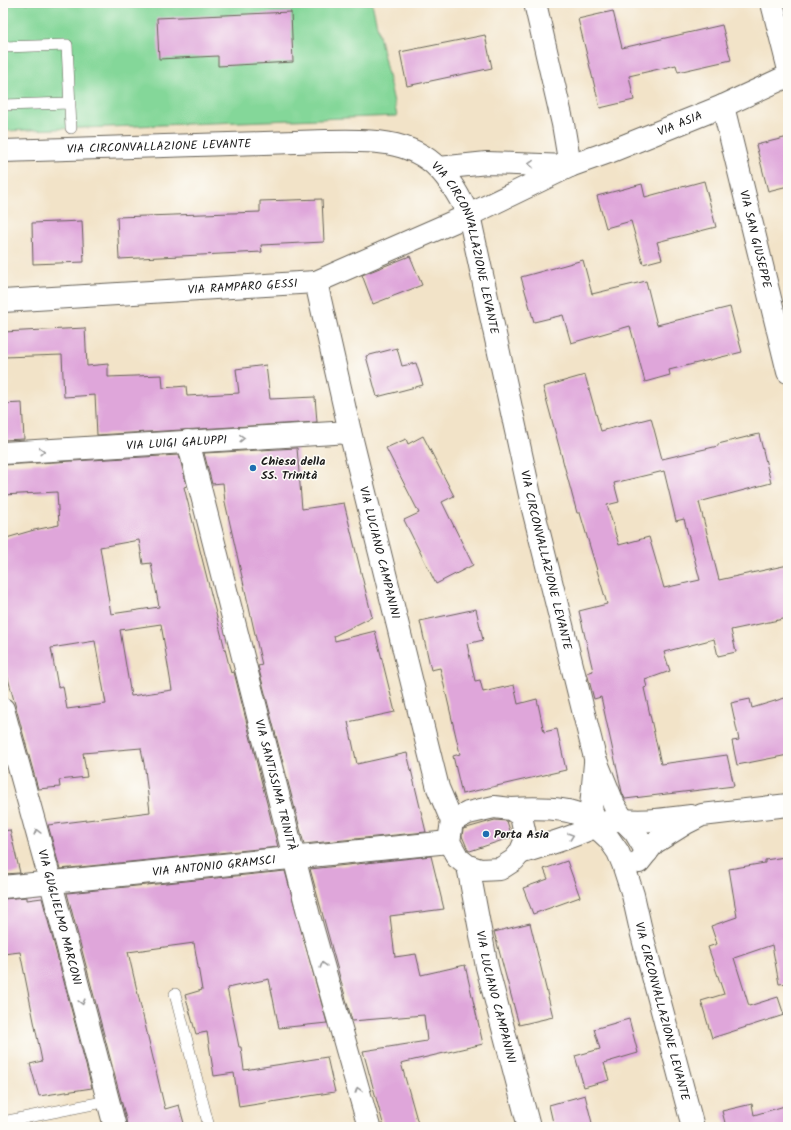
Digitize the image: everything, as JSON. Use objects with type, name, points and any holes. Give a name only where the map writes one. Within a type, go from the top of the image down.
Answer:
[{"type":"street","points":[[535,3],[563,124],[570,166]]},
{"type":"street","points":[[772,3],[788,66]]},
{"type":"street","name":"VIA ASIA","points":[[469,215],[570,166],[724,106],[788,76]]},
{"type":"street","name":"VIA SAN GIUSEPPE","points":[[724,106],[788,372]]},
{"type":"street","name":"VIA CIRCONVALLAZIONE LEVANTE","points":[[3,151],[368,140],[409,149],[426,158],[439,168],[448,179],[469,215],[533,509],[595,758],[614,805],[622,820],[635,832],[647,852]]},
{"type":"street","name":"VIA ASIA","points":[[439,168],[488,163],[570,166]]},
{"type":"street","name":"VIA RAMPARO GESSI","points":[[3,301],[316,282],[469,215]]},
{"type":"street","name":"VIA LUCIANO CAMPANINI","points":[[316,282],[350,432],[438,788],[452,821]]},
{"type":"street","name":"VIA LUIGI GALUPPI","points":[[3,453],[350,432]]},
{"type":"street","name":"VIA SANTISSIMA TRINITÀ","points":[[188,441],[309,916],[369,1127]]},
{"type":"street","name":"VIA GUGLIELMO MARCONI","points":[[3,709],[51,883],[114,1127]]},
{"type":"street","name":"VIA CIRCONVALLAZIONE LEVANTE","points":[[595,758],[591,807],[602,833],[618,852],[634,895],[642,935],[693,1127]]},
{"type":"street","points":[[540,808],[573,800],[584,794],[593,783]]},
{"type":"street","name":"VIA CIRCONVALLAZIONE LEVANTE","points":[[634,895],[638,864],[654,842],[702,815],[785,805]]},
{"type":"street","points":[[511,809],[521,816],[525,827],[526,839],[520,853],[514,860],[500,869],[480,870],[468,866],[458,858],[449,842],[452,821],[468,813],[494,807],[511,809],[540,808],[569,811],[580,815],[602,833],[630,848],[647,852]]},
{"type":"street","points":[[602,833],[604,822],[613,819],[654,821],[702,815]]},
{"type":"street","points":[[520,853],[567,838],[602,833]]},
{"type":"street","name":"VIA ANTONIO GRAMSCI","points":[[3,887],[449,842]]},
{"type":"street","name":"VIA LUCIANO CAMPANINI","points":[[468,866],[487,967],[529,1127]]},
{"type":"lane","points":[[3,47],[67,45],[71,128]]},
{"type":"lane","points":[[3,105],[70,103]]},
{"type":"lane","points":[[175,994],[209,1127]]},
{"type":"lane","points":[[3,1122],[108,1101]]},
{"type":"green space","points":[[3,3],[372,3],[397,116],[3,131]]},
{"type":"building","points":[[613,11],[622,48],[722,25],[731,60],[678,72],[676,65],[629,76],[634,100],[600,108],[578,19]]},
{"type":"building","points":[[291,12],[293,62],[218,66],[218,56],[159,59],[157,18]]},
{"type":"building","points":[[485,35],[492,68],[407,86],[400,52]]},
{"type":"building","points":[[788,137],[788,186],[768,191],[756,145]]},
{"type":"building","points":[[704,181],[716,227],[657,242],[662,259],[643,264],[631,221],[606,228],[597,196],[642,184],[645,197]]},
{"type":"building","points":[[322,199],[324,242],[261,245],[262,252],[119,259],[117,217],[260,212],[260,201]]},
{"type":"building","points":[[82,221],[84,262],[33,264],[32,223]]},
{"type":"building","points":[[410,256],[422,285],[373,304],[362,275]]},
{"type":"building","points":[[583,260],[592,294],[646,281],[657,325],[730,307],[742,352],[669,370],[670,375],[645,382],[630,326],[571,343],[563,315],[534,322],[521,277]]},
{"type":"building","points":[[85,328],[87,366],[108,364],[108,377],[162,375],[163,388],[186,386],[187,396],[239,393],[236,369],[266,365],[270,399],[315,397],[317,422],[97,435],[95,395],[64,397],[62,355],[4,357],[3,332]]},
{"type":"building","points":[[397,348],[402,366],[416,363],[423,385],[377,397],[366,356]]},
{"type":"building","points":[[585,375],[601,431],[651,418],[662,459],[718,446],[718,444],[759,434],[771,483],[699,502],[719,580],[788,565],[788,618],[731,630],[736,652],[718,656],[714,639],[664,652],[670,671],[645,680],[647,687],[644,688],[661,764],[727,755],[734,786],[625,799],[622,792],[601,697],[594,699],[587,673],[593,671],[579,611],[607,604],[580,513],[577,513],[543,387]],"holes":[[[664,471],[676,521],[684,519],[700,580],[664,588],[649,537],[619,545],[607,505],[619,502],[614,483]]]},
{"type":"building","points":[[22,403],[24,439],[3,440],[3,404]]},
{"type":"building","points":[[423,436],[454,496],[442,502],[473,565],[436,584],[404,520],[419,513],[386,448],[406,439],[408,444]]},
{"type":"building","points":[[297,448],[302,509],[344,503],[372,617],[334,636],[335,641],[375,631],[395,712],[348,722],[357,764],[407,753],[426,832],[304,844],[258,666],[262,665],[225,502],[223,483],[212,484],[204,453]]},
{"type":"building","points":[[179,455],[187,486],[184,487],[231,673],[234,672],[278,847],[60,869],[48,825],[150,812],[145,769],[141,748],[83,753],[87,777],[59,780],[60,787],[38,789],[3,660],[3,539],[34,530],[59,525],[57,492],[3,495],[3,465]],"holes":[[[139,540],[143,564],[151,563],[159,607],[111,614],[100,547]],[[161,624],[172,690],[131,696],[120,630]],[[95,641],[106,704],[67,709],[63,686],[58,687],[51,648]]]},
{"type":"building","points":[[476,609],[483,640],[467,644],[475,681],[480,680],[483,692],[514,685],[518,704],[537,699],[544,732],[557,729],[566,770],[462,794],[453,756],[460,754],[440,668],[431,670],[420,621]]},
{"type":"building","points":[[788,697],[788,755],[737,765],[732,741],[739,740],[731,703],[750,699],[752,708]]},
{"type":"building","name":"Porta Asia","points":[[495,820],[507,821],[512,837],[470,851],[468,850],[462,836],[463,829]]},
{"type":"building","points":[[10,830],[20,873],[3,874],[3,831]]},
{"type":"building","points":[[431,856],[444,909],[390,916],[395,957],[416,954],[421,975],[465,965],[483,1044],[401,1063],[419,1127],[384,1127],[363,1051],[427,1041],[424,1015],[352,1021],[310,869]]},
{"type":"building","points":[[785,857],[788,877],[788,983],[779,984],[772,945],[734,958],[749,1006],[778,997],[784,1015],[712,1038],[701,1001],[724,994],[708,947],[717,944],[711,926],[737,917],[729,869],[765,863],[765,860]]},
{"type":"building","points":[[567,861],[580,897],[533,914],[523,888],[548,879],[544,869]]},
{"type":"building","points":[[285,871],[327,1023],[279,1028],[269,979],[227,988],[239,1047],[241,1047],[244,1070],[327,1057],[335,1092],[239,1107],[234,1073],[214,1076],[207,1032],[196,1034],[185,995],[202,990],[194,943],[128,952],[165,1109],[179,1105],[185,1127],[127,1127],[67,893]]},
{"type":"building","points":[[27,897],[27,900],[42,898],[92,1088],[39,1096],[30,1064],[42,1061],[20,952],[3,954],[3,899]]},
{"type":"building","points":[[530,923],[553,1017],[519,1025],[494,932]]},
{"type":"building","points":[[629,1019],[638,1053],[604,1063],[609,1080],[584,1087],[575,1056],[600,1049],[594,1029]]},
{"type":"building","points":[[585,1095],[593,1127],[554,1127],[549,1105]]},
{"type":"building","points":[[752,1104],[754,1115],[788,1105],[788,1127],[726,1127],[722,1111]]},
{"type":"place","name":"Chiesa della SS. Trinità","points":[[253,468]]},
{"type":"place","name":"Porta Asia","points":[[486,834]]}]
